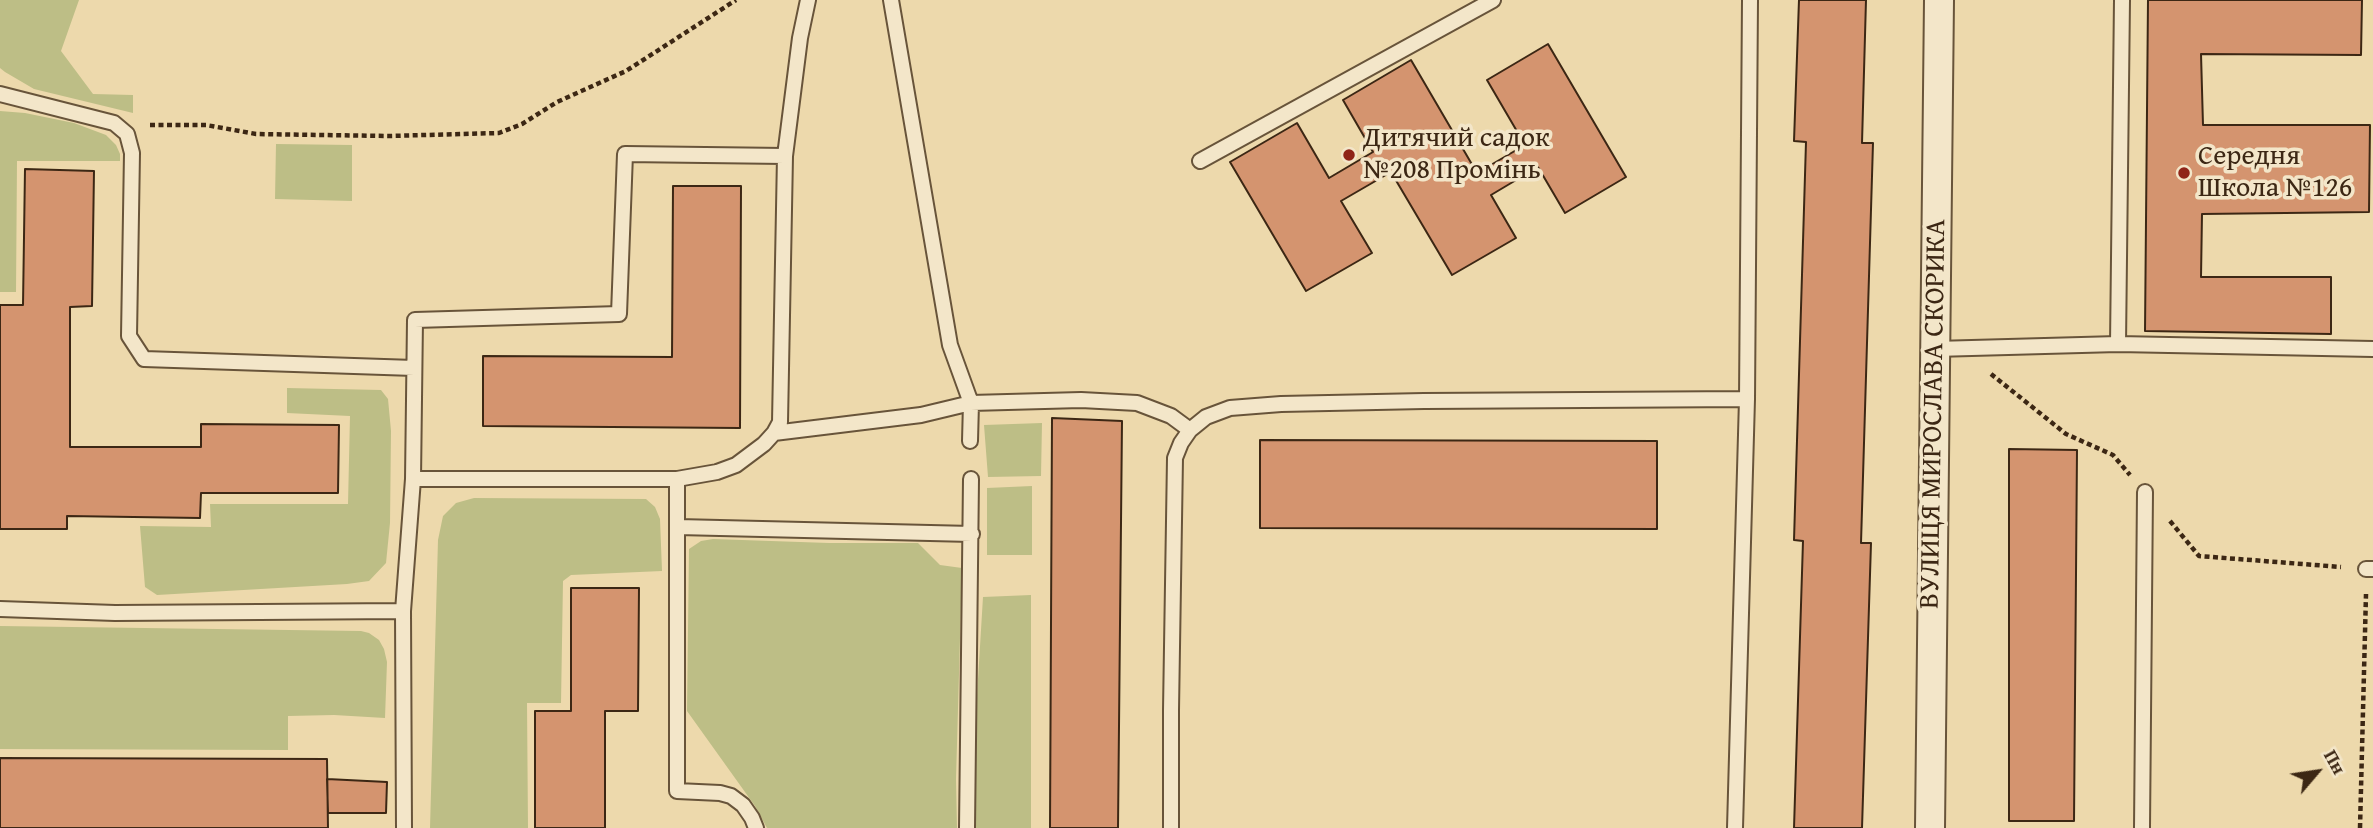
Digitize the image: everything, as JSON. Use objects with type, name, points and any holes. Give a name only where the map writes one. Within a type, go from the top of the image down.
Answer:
[{"type":"street","name":"ВУЛИЦЯ МИРОСЛАВА СКОРИКА","points":[[1930,828],[1939,0]]},
{"type":"lane","points":[[413,478],[677,479],[717,472],[736,465],[774,433],[780,422],[781,411],[785,156],[800,38],[808,0]]},
{"type":"lane","points":[[891,0],[950,345],[971,402],[971,441]]},
{"type":"lane","points":[[1200,161],[1493,0]]},
{"type":"lane","points":[[1735,828],[1747,399],[1750,0]]},
{"type":"lane","points":[[2118,344],[2122,0]]},
{"type":"lane","points":[[0,94],[114,123],[127,134],[132,153],[129,336],[144,359],[414,368]]},
{"type":"lane","points":[[404,828],[403,611],[413,478],[415,320],[619,314],[625,154],[785,156]]},
{"type":"lane","points":[[1935,349],[2118,344],[2373,349]]},
{"type":"lane","points":[[1171,828],[1175,458],[1190,430],[1206,417],[1230,408],[1282,404],[1437,400],[1747,399]]},
{"type":"lane","points":[[774,433],[922,415],[971,402],[1081,400],[1137,403],[1171,416],[1190,430]]},
{"type":"lane","points":[[677,479],[677,791],[731,796],[743,805],[756,828]]},
{"type":"lane","points":[[967,828],[971,479]]},
{"type":"lane","points":[[2142,828],[2146,492]]},
{"type":"lane","points":[[678,527],[971,534]]},
{"type":"lane","points":[[0,609],[114,613],[403,611]]},
{"type":"path","points":[[127,134],[143,125],[206,125],[256,134],[389,136],[499,133],[522,124],[557,102],[626,71],[736,0]]},
{"type":"path","points":[[1966,349],[1994,377],[2066,434],[2113,455],[2199,556],[2370,569],[2360,828]]},
{"type":"green space","points":[[0,0],[79,0],[61,51],[93,94],[133,95],[133,113],[34,89],[0,68]]},
{"type":"green space","points":[[0,111],[74,123],[106,135],[116,145],[120,154],[120,161],[17,161],[16,292],[0,292]]},
{"type":"green space","points":[[276,144],[352,145],[352,201],[275,199]]},
{"type":"green space","points":[[287,388],[381,390],[388,399],[391,431],[390,523],[386,563],[369,581],[347,584],[157,595],[145,587],[140,526],[211,527],[210,504],[348,504],[350,416],[287,413]]},
{"type":"green space","points":[[1042,423],[1041,476],[988,477],[984,425]]},
{"type":"green space","points":[[1032,486],[1032,555],[987,555],[987,488]]},
{"type":"green space","points":[[474,498],[646,499],[655,507],[660,519],[662,571],[571,575],[563,581],[561,703],[527,703],[528,828],[430,828],[438,540],[443,516],[456,503]]},
{"type":"green space","points":[[713,539],[918,543],[940,565],[962,568],[957,828],[767,828],[755,806],[687,711],[689,549],[701,541]]},
{"type":"green space","points":[[1031,595],[1031,828],[974,828],[975,729],[983,597]]},
{"type":"green space","points":[[0,626],[361,631],[379,640],[384,649],[387,662],[385,718],[288,716],[288,750],[0,749]]},
{"type":"building","points":[[1799,0],[1866,0],[1862,143],[1873,143],[1861,543],[1871,543],[1862,828],[1794,828],[1803,541],[1794,540],[1806,142],[1794,141]]},
{"type":"building","points":[[2148,0],[2362,0],[2361,55],[2201,54],[2203,125],[2370,125],[2369,212],[2202,214],[2201,277],[2331,277],[2331,334],[2145,331]]},
{"type":"building","points":[[1548,44],[1626,177],[1565,213],[1538,167],[1491,195],[1516,238],[1452,275],[1391,172],[1341,201],[1372,253],[1306,291],[1230,162],[1297,123],[1329,178],[1373,152],[1343,100],[1411,60],[1477,173],[1525,145],[1487,80]]},
{"type":"building","points":[[25,169],[94,171],[92,306],[70,307],[70,447],[201,447],[201,424],[339,425],[338,493],[201,493],[200,518],[67,516],[67,529],[0,529],[0,305],[23,305]]},
{"type":"building","points":[[673,186],[741,186],[740,428],[483,426],[483,356],[672,357]]},
{"type":"building","points":[[1052,418],[1122,421],[1118,828],[1050,828]]},
{"type":"building","points":[[1260,440],[1657,441],[1657,529],[1260,528]]},
{"type":"building","points":[[2009,449],[2077,450],[2074,821],[2009,821]]},
{"type":"building","points":[[571,588],[639,588],[638,711],[605,711],[605,828],[535,828],[535,711],[571,711]]},
{"type":"building","points":[[0,758],[327,759],[328,828],[0,828]]},
{"type":"building","points":[[327,779],[387,782],[386,813],[328,813]]},
{"type":"place","name":"Дитячий садок №208 Промінь","points":[[1349,155]]},
{"type":"place","name":"Середня Школа №126","points":[[2184,173]]}]
